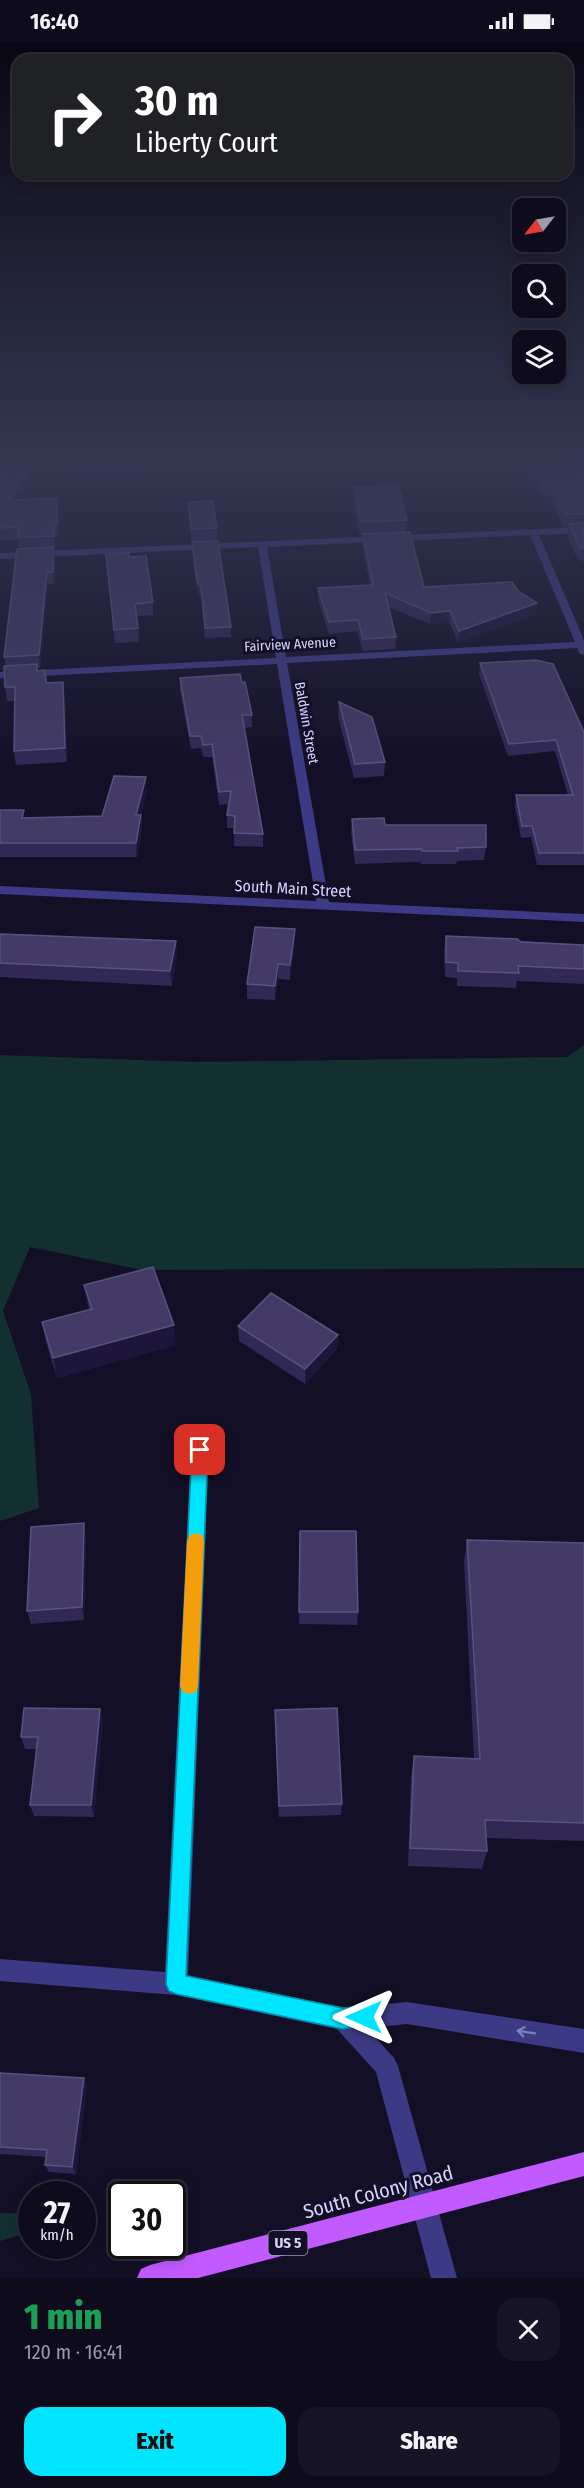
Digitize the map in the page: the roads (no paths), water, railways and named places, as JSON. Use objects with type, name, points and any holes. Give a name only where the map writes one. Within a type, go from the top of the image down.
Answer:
[{"type":"main road","name":"South Colony Road","points":[[150,2278],[584,2164]]},
{"type":"street","name":"Baldwin Street","points":[[265,564],[323,906]]},
{"type":"street","points":[[547,564],[583,649]]},
{"type":"street","name":"Fairview Avenue","points":[[0,675],[281,659],[583,649]]},
{"type":"street","name":"South Main Street","points":[[0,890],[584,918]]},
{"type":"street","points":[[176,1984],[200,1450]]},
{"type":"street","points":[[0,1970],[176,1984],[343,2019],[407,2013],[584,2041]]},
{"type":"street","points":[[343,2019],[386,2066],[426,2205],[444,2278]]}]
